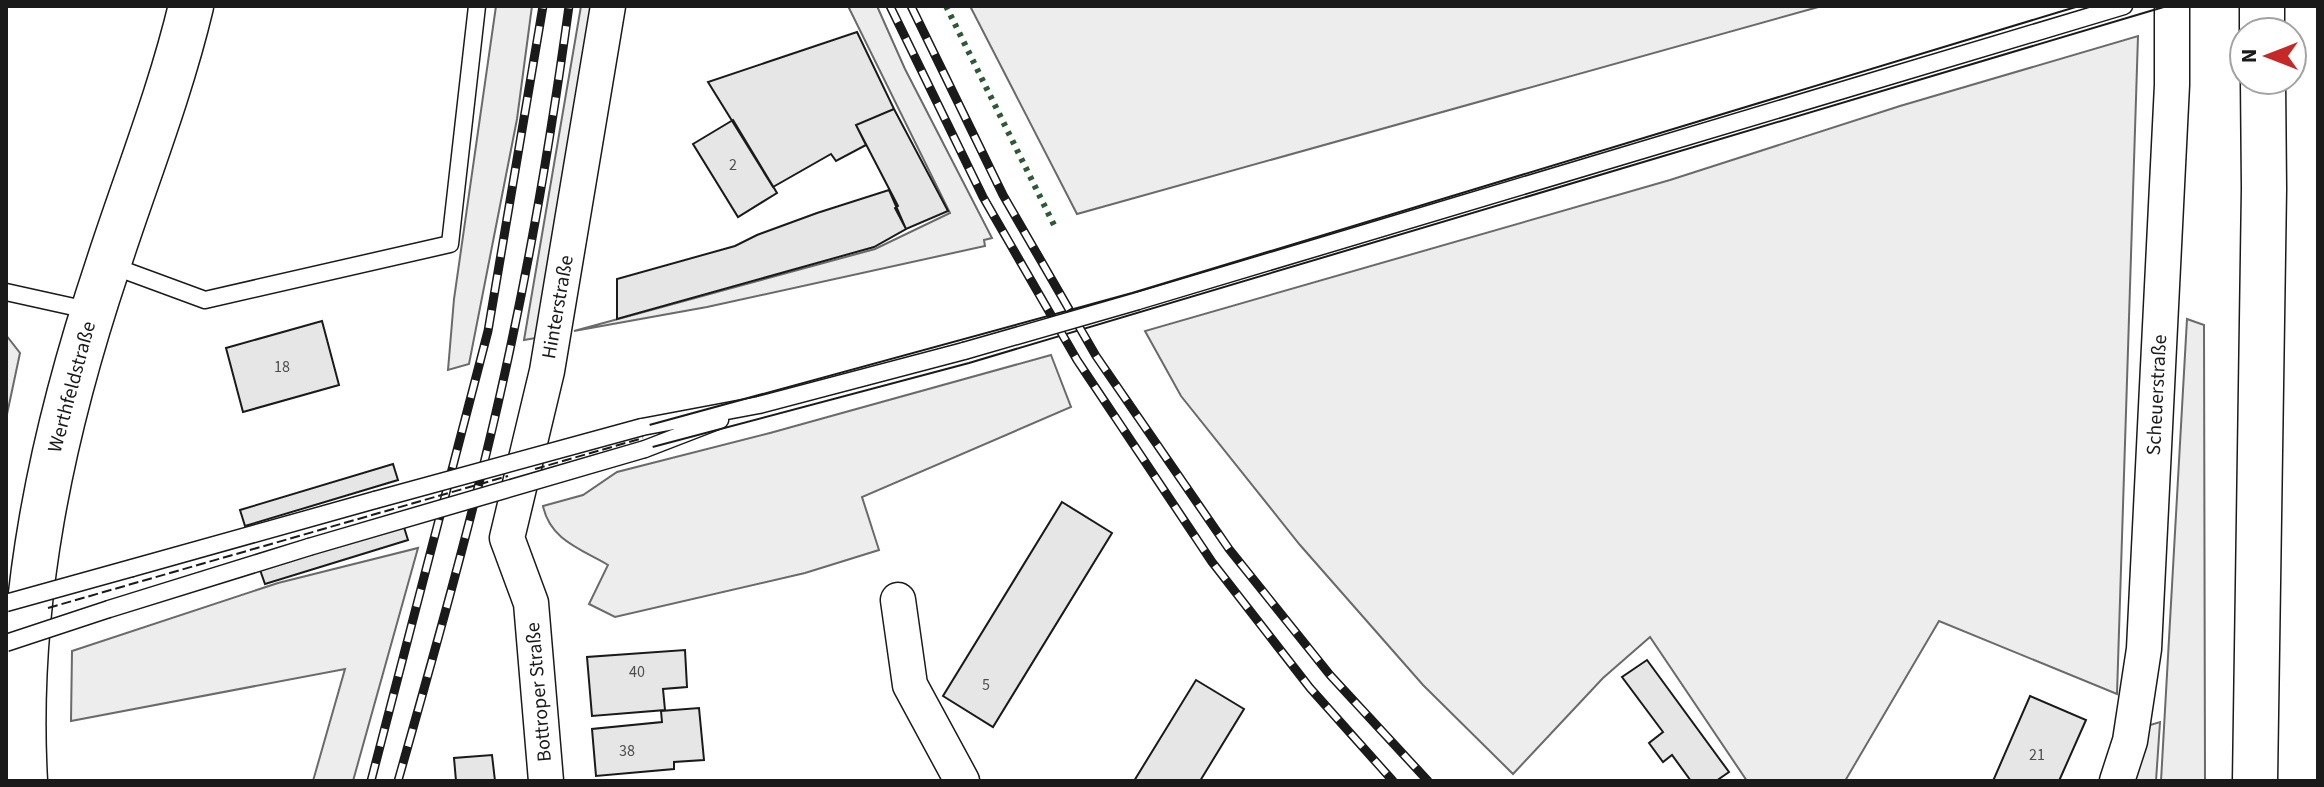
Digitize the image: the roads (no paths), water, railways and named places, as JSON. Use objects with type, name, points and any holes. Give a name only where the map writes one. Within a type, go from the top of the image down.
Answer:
[{"type":"main road","name":"Werthfeldstraße","points":[[25,781],[24,672],[38,532],[58,437],[93,311],[191,6]]},
{"type":"main road","points":[[2255,781],[2263,96]]},
{"type":"street","name":"Hinterstraße","points":[[531,603],[507,538],[547,371],[608,6]]},
{"type":"street","name":"Scheuerstraße","points":[[2117,781],[2130,741],[2144,649],[2172,85],[2172,6]]},
{"type":"street","points":[[898,600],[910,685],[962,781]]},
{"type":"street","name":"Bottroper Straße","points":[[531,603],[546,781]]},
{"type":"lane","points":[[108,265],[205,300],[450,244],[477,6]]},
{"type":"lane","points":[[6,603],[642,427],[759,405],[964,351],[2124,6]]},
{"type":"lane","points":[[6,292],[93,311]]},
{"type":"lane","points":[[6,643],[309,547],[645,449],[759,405]]},
{"type":"tram line","points":[[642,427],[1132,293],[2079,6]]},
{"type":"tram line","points":[[645,449],[969,363],[2167,6]]},
{"type":"railway","points":[[371,781],[488,331],[543,6]]},
{"type":"railway","points":[[398,781],[460,559],[501,391],[537,212],[569,6]]},
{"type":"railway","points":[[890,6],[983,197],[1077,360],[1212,562],[1310,688],[1393,781]]},
{"type":"railway","points":[[911,6],[1003,195],[1096,356],[1229,549],[1330,675],[1428,781]]}]
